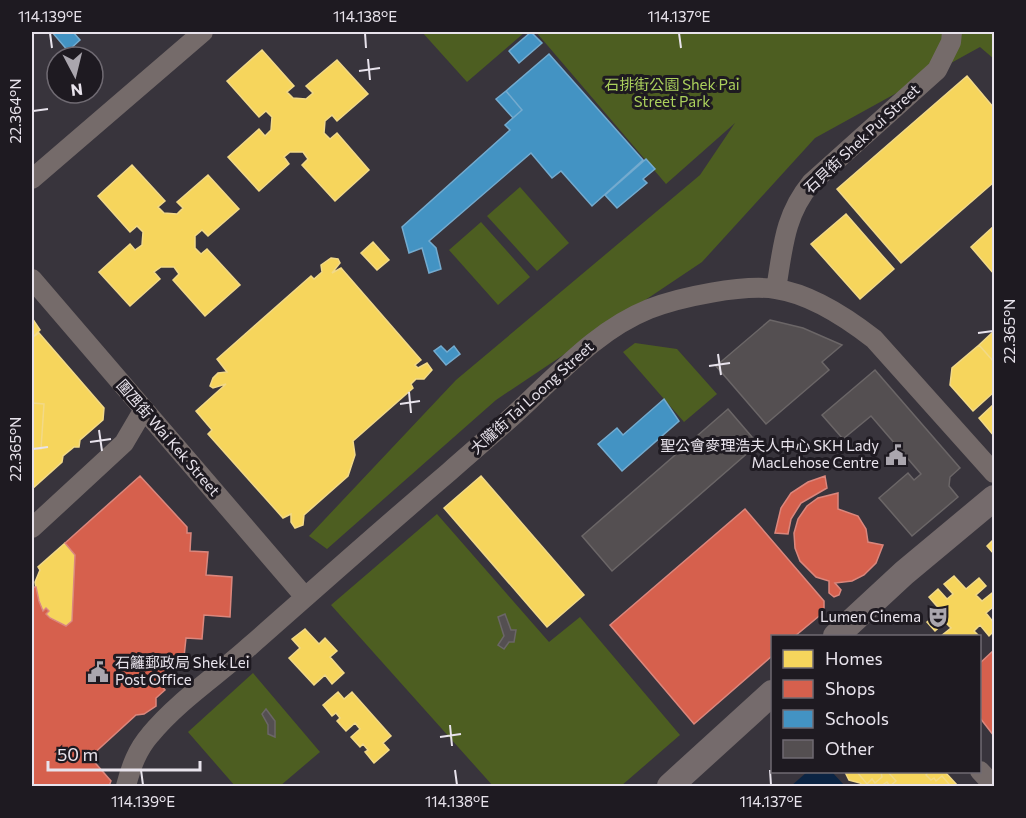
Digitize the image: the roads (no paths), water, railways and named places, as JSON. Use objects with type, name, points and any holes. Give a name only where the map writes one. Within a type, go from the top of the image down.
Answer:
[{"type":"main road","points":[[846,633],[904,573],[994,498]]},
{"type":"main road","points":[[670,786],[771,694]]},
{"type":"street","points":[[32,179],[203,32]]},
{"type":"street","name":"石貝街 Shek Pui Street","points":[[776,289],[789,217],[798,199],[811,183],[937,70],[951,42],[952,32]]},
{"type":"street","name":"圍乪街 Wai Kek Street","points":[[32,279],[305,597]]},
{"type":"street","name":"大隴街 Tai Loong Street","points":[[126,786],[136,755],[150,734],[179,704],[305,597],[603,335],[647,310],[712,293],[776,289],[802,296],[853,322],[874,339],[994,473]]},
{"type":"street","points":[[32,528],[124,443],[144,409]]},
{"type":"street","points":[[981,772],[994,786]]},
{"type":"water","points":[[806,773],[833,773],[845,786],[791,786]]},
{"type":"place","name":"聖公會麥理浩夫人中心 SKH Lady MacLehose Centre","points":[[896,455]]},
{"type":"place","name":"Lumen Cinema","points":[[938,617]]},
{"type":"place","name":"石籬郵政局 Shek Lei Post Office","points":[[98,672]]},
{"type":"park label","name":"石排街公園 Shek Pai Street Park","points":[[672,94]]}]
